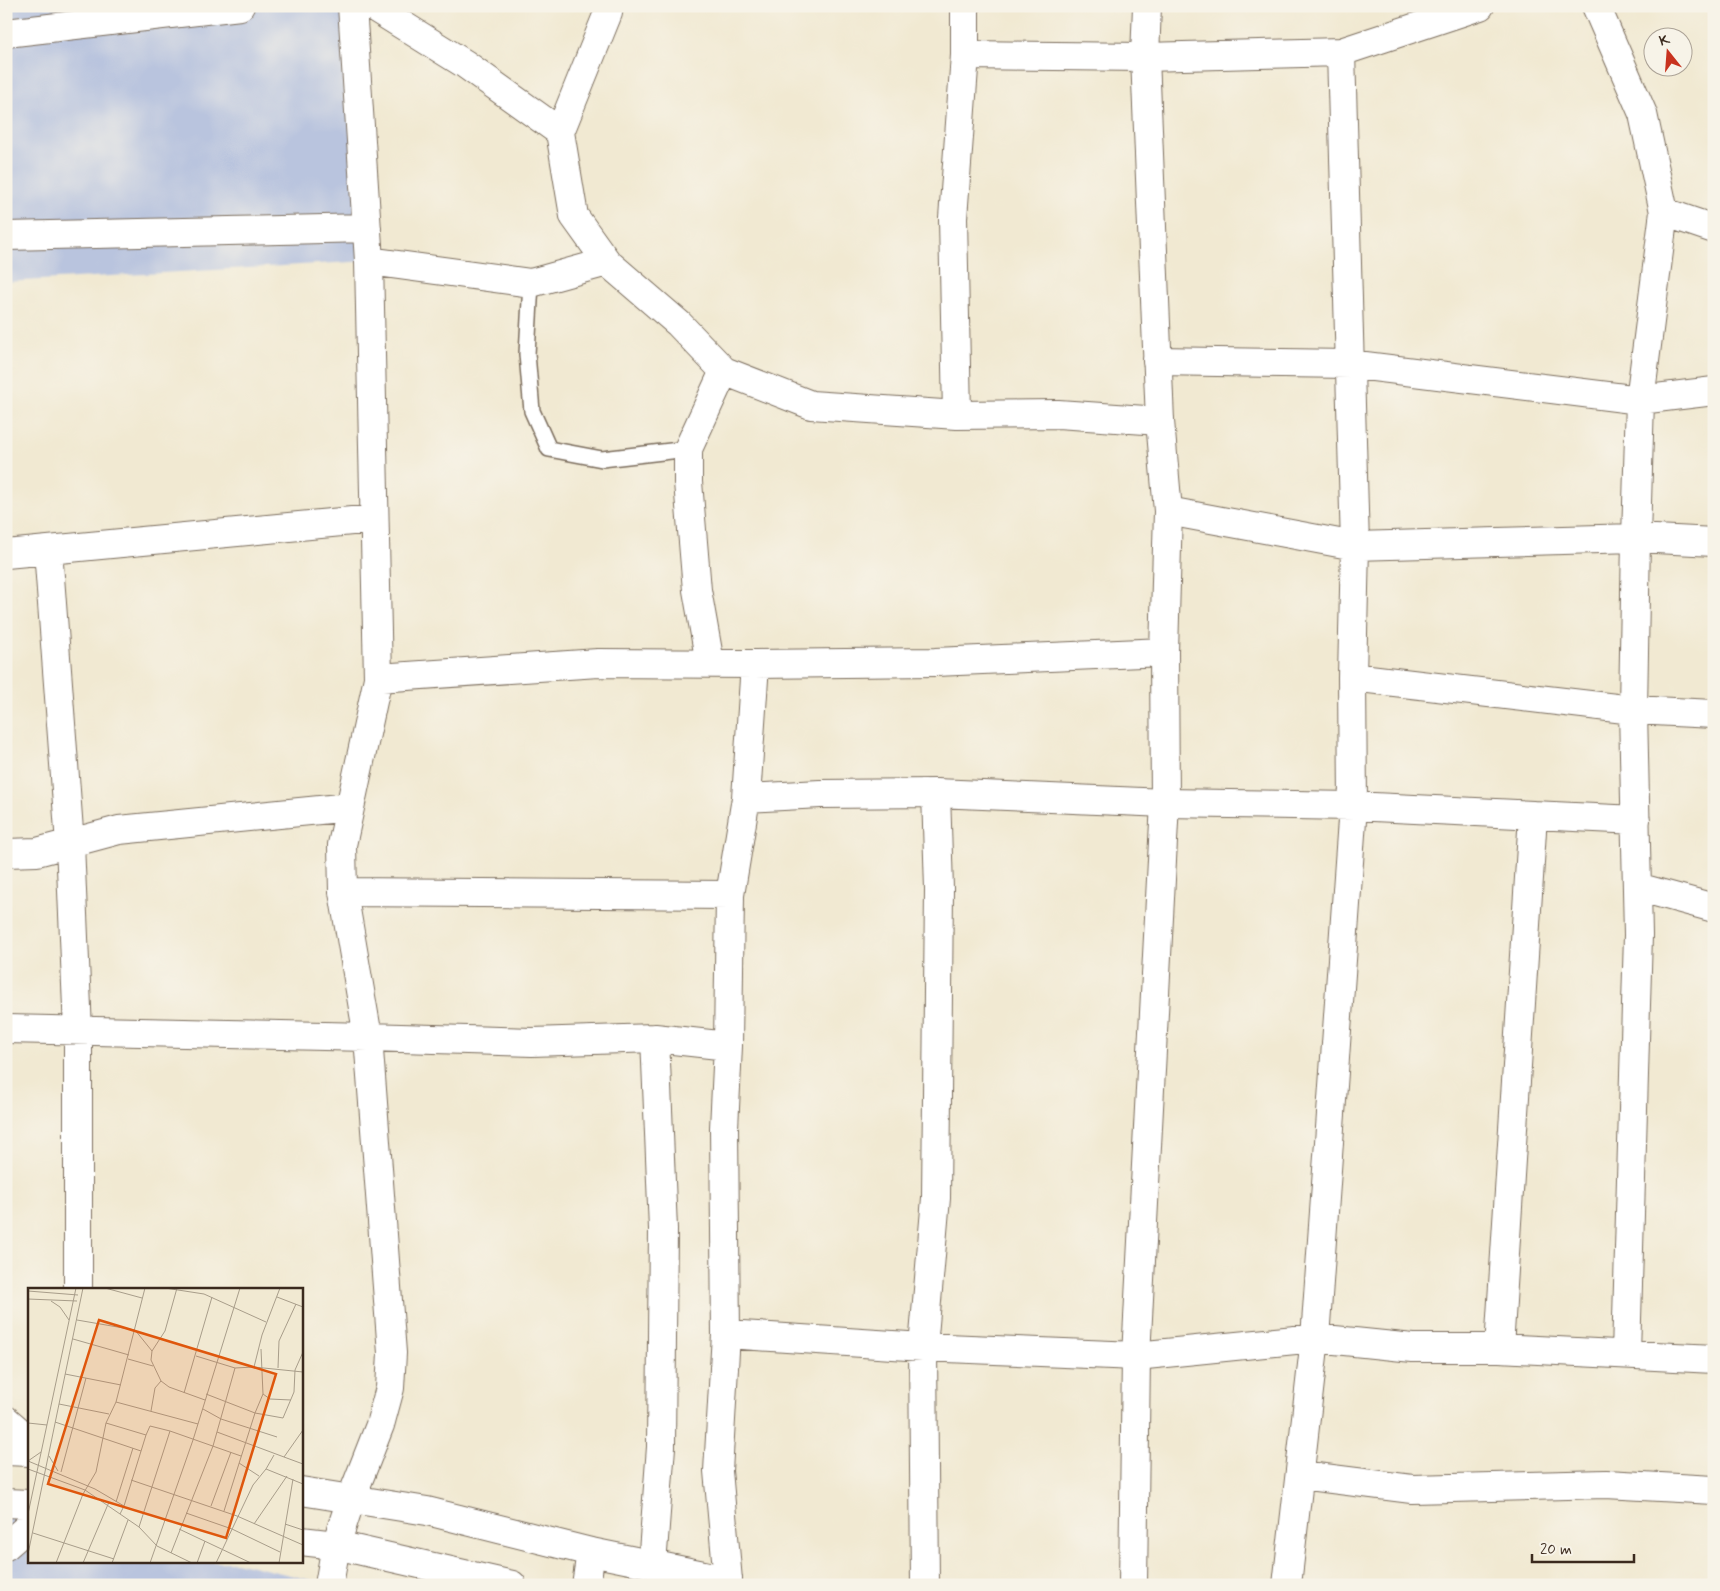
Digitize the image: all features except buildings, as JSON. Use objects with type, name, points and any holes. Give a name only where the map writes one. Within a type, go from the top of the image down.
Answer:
[{"type":"street","points":[[6,33],[240,6]]},
{"type":"street","points":[[329,1585],[336,1545],[351,1499],[380,1425],[390,1388],[392,1353],[368,1037],[343,892],[342,845],[378,678],[373,519],[369,261],[352,6]]},
{"type":"street","points":[[372,6],[465,64],[560,132]]},
{"type":"street","points":[[610,6],[560,132],[574,216],[607,262],[679,324],[724,371],[811,405],[957,416],[1058,414],[1160,421]]},
{"type":"street","points":[[957,416],[953,218],[965,55],[965,6]]},
{"type":"street","points":[[1133,1585],[1136,1356],[1166,803],[1164,652],[1168,511],[1157,361],[1145,56],[1147,6]]},
{"type":"street","points":[[965,55],[1145,56],[1341,52],[1480,6]]},
{"type":"street","points":[[1596,6],[1643,114],[1664,212],[1640,400],[1633,710],[1638,935],[1626,1354]]},
{"type":"street","points":[[1287,1585],[1315,1338],[1353,806],[1352,677],[1355,546],[1341,52]]},
{"type":"street","points":[[1664,212],[1714,229]]},
{"type":"street","points":[[6,236],[367,228]]},
{"type":"street","points":[[369,261],[531,283],[607,262]]},
{"type":"street","points":[[1157,361],[1349,364],[1640,400],[1714,391]]},
{"type":"street","points":[[710,663],[697,590],[688,482],[688,449],[724,371]]},
{"type":"street","points":[[1168,511],[1355,546],[1636,538],[1714,542]]},
{"type":"street","points":[[6,554],[373,519]]},
{"type":"street","points":[[48,550],[70,844],[78,1031],[78,1288]]},
{"type":"street","points":[[378,678],[598,663],[935,662],[1164,652]]},
{"type":"street","points":[[302,1491],[427,1511],[591,1552],[727,1582],[718,1471],[726,1334],[724,1128],[728,1046],[730,895],[746,798],[754,664]]},
{"type":"street","points":[[1352,677],[1633,710],[1714,714]]},
{"type":"street","points":[[746,798],[820,794],[936,793],[1166,803],[1353,806],[1636,820]]},
{"type":"street","points":[[925,1585],[923,1347],[936,1198],[939,889],[936,793]]},
{"type":"street","points":[[6,853],[37,852],[119,830],[350,807]]},
{"type":"street","points":[[1498,1348],[1533,815]]},
{"type":"street","points":[[1637,887],[1714,908]]},
{"type":"street","points":[[343,892],[730,895]]},
{"type":"street","points":[[6,1029],[532,1042],[655,1038],[728,1046]]},
{"type":"street","points":[[652,1565],[661,1447],[663,1238],[655,1038]]},
{"type":"street","points":[[726,1334],[923,1347],[1136,1356],[1315,1338],[1413,1348],[1498,1348],[1714,1359]]},
{"type":"street","points":[[6,1420],[28,1439]]},
{"type":"street","points":[[6,1451],[28,1452]]},
{"type":"street","points":[[1300,1474],[1412,1489],[1606,1484],[1714,1490]]},
{"type":"street","points":[[6,1503],[28,1504]]},
{"type":"street","points":[[6,1546],[28,1527]]},
{"type":"street","points":[[302,1540],[336,1545],[512,1585]]},
{"type":"street","points":[[586,1585],[591,1552]]},
{"type":"lane","points":[[531,283],[527,354],[532,411],[549,449],[602,459],[688,449]]},
{"type":"shaded area","points":[[6,6],[353,6],[369,261],[6,282]]},
{"type":"shaded area","points":[[6,1461],[10,1509],[28,1513],[28,1564],[244,1564],[331,1585],[6,1585]]}]
